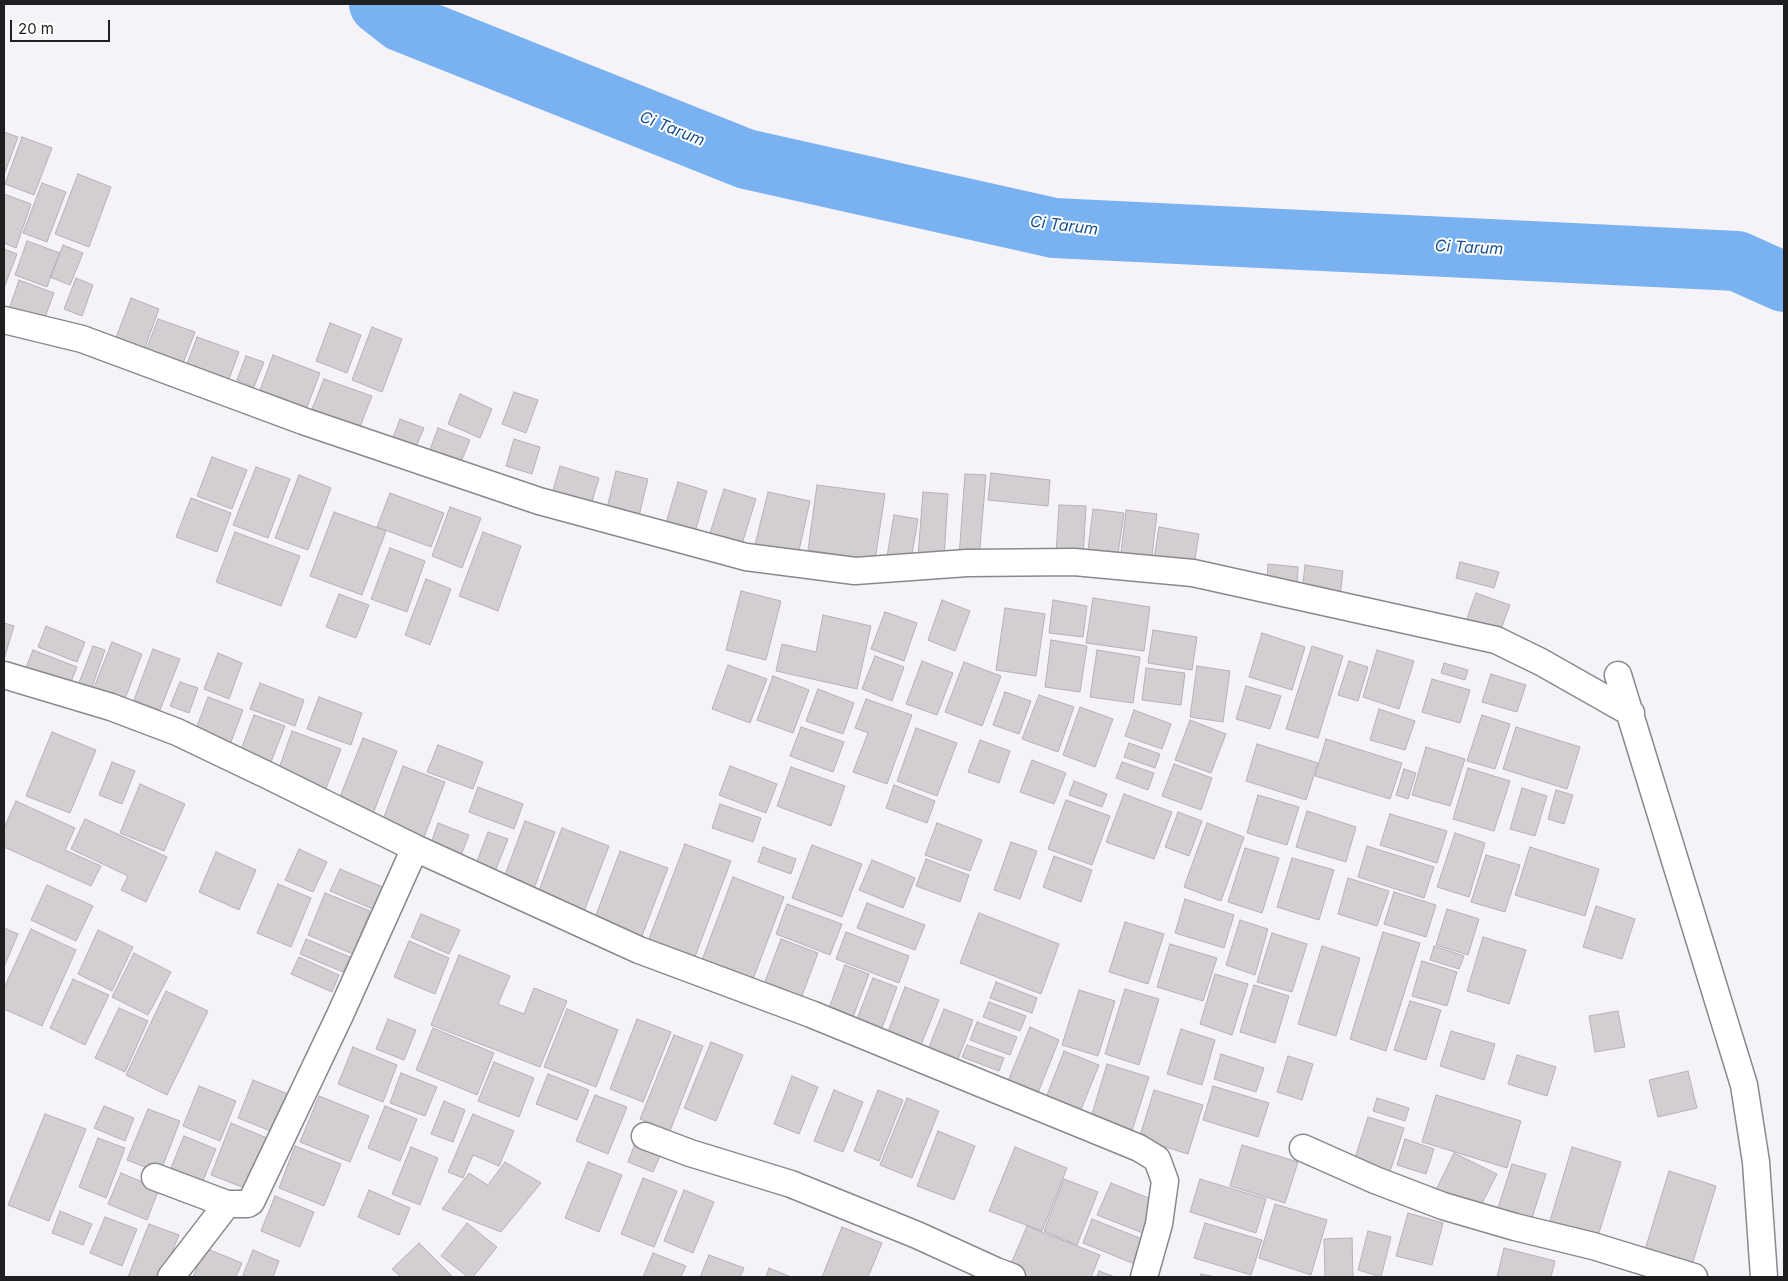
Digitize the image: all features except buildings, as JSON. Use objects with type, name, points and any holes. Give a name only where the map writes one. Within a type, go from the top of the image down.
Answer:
[{"type":"street","points":[[4,320],[82,339],[304,421],[539,501],[746,557],[855,571],[967,563],[1074,562],[1193,573],[1496,640],[1541,662],[1631,713]]},
{"type":"street","points":[[4,675],[111,707],[177,732],[415,848],[639,950],[811,1014],[1139,1148],[1157,1159],[1165,1181],[1159,1224],[1144,1277]]},
{"type":"street","points":[[1618,675],[1744,1085],[1756,1162],[1764,1277]]},
{"type":"street","points":[[155,1176],[227,1204],[248,1204],[255,1196],[340,1015],[415,848]]},
{"type":"street","points":[[645,1136],[690,1153],[790,1184],[917,1235],[1012,1277]]},
{"type":"street","points":[[1303,1148],[1375,1180],[1444,1206],[1515,1227],[1593,1246],[1694,1277]]},
{"type":"street","points":[[171,1277],[227,1204]]},
{"type":"waterway","name":"Ci Tarum","points":[[379,4],[402,22],[746,159],[1054,228],[1737,261],[1784,282]]}]
